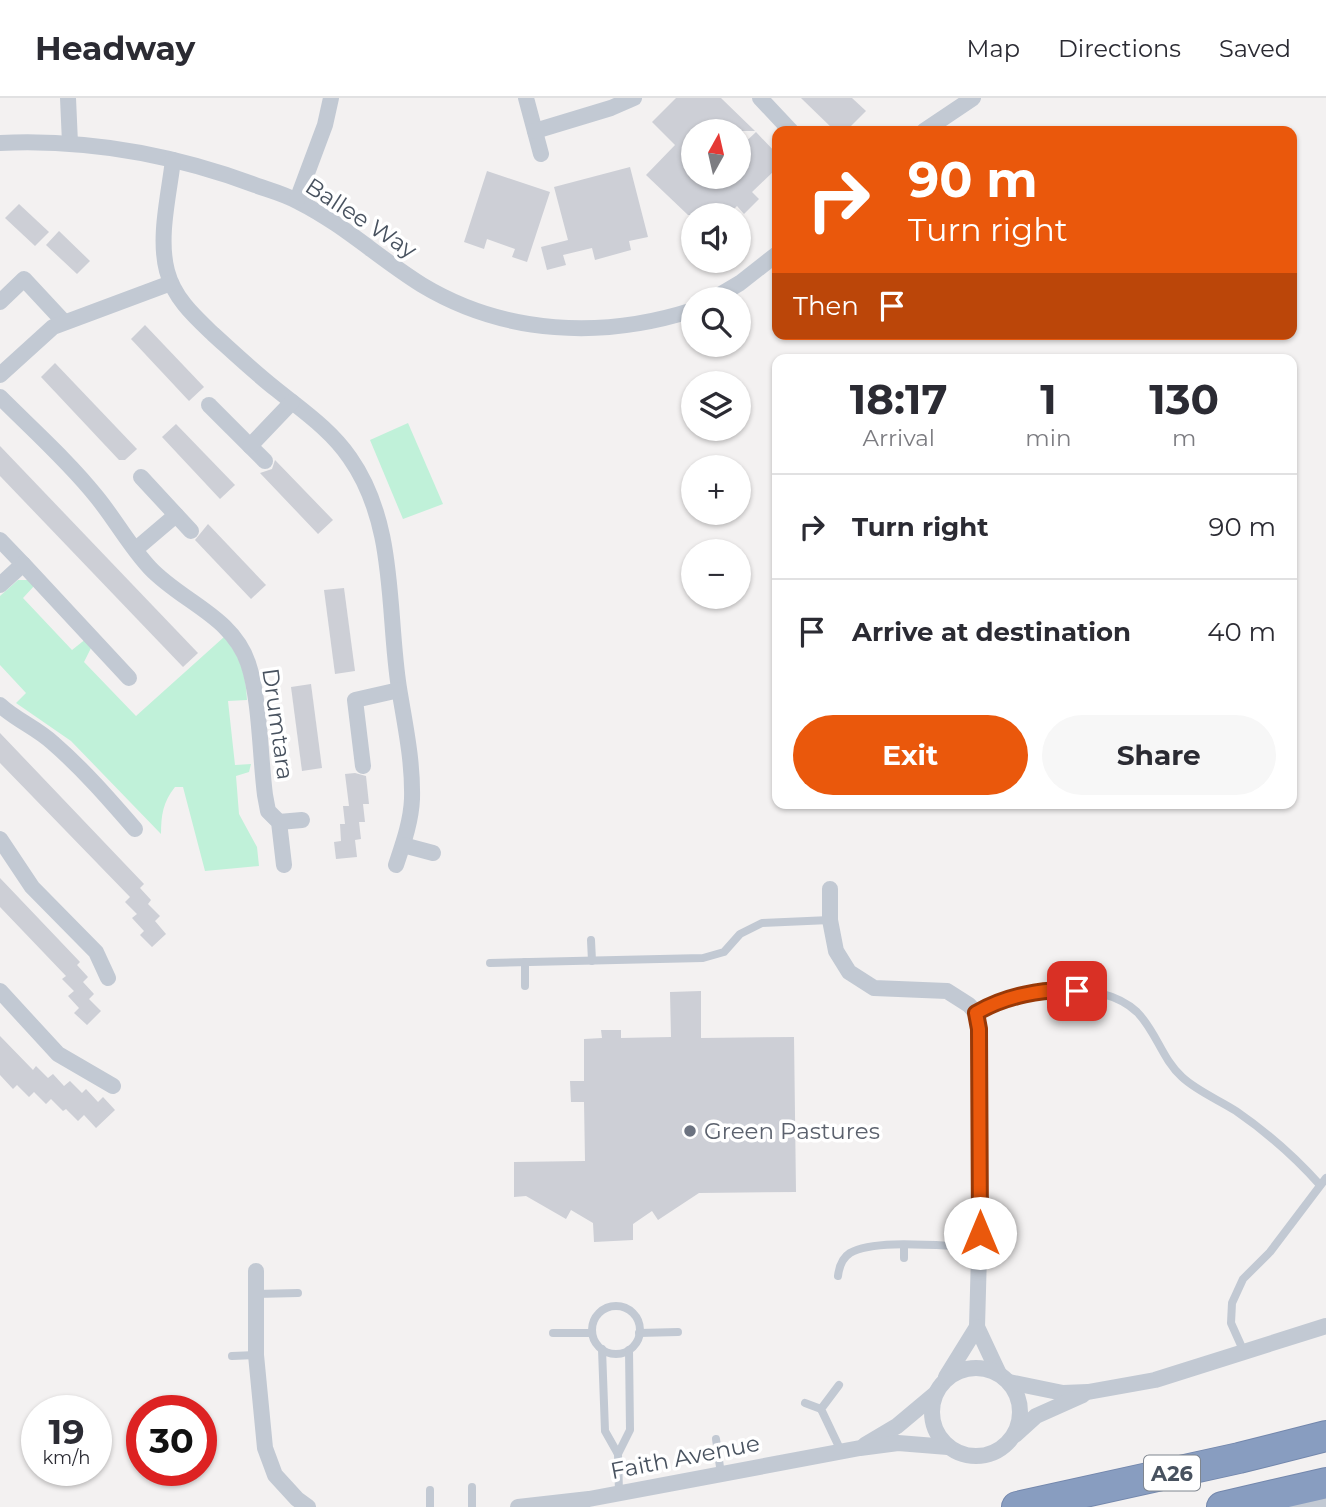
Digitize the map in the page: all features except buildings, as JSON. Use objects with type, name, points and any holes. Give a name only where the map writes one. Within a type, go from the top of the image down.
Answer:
[{"type":"highway","name":"A26","points":[[1017,1507],[1326,1436]]},
{"type":"highway","name":"A26","points":[[1222,1507],[1326,1483]]},
{"type":"street","points":[[68,98],[70,143]]},
{"type":"street","points":[[297,200],[325,125],[331,98]]},
{"type":"street","points":[[526,98],[541,154]]},
{"type":"street","points":[[535,131],[611,108],[634,98]]},
{"type":"street","points":[[760,98],[786,126]]},
{"type":"street","points":[[931,126],[973,98]]},
{"type":"street","name":"Ballee Way","points":[[0,143],[70,143],[211,169],[297,200],[422,284],[464,306],[497,317],[545,328],[584,330],[649,322],[681,313]]},
{"type":"street","points":[[173,160],[165,259],[178,297],[191,313],[242,361],[340,444],[368,491],[385,551],[399,690],[408,738],[412,797],[403,845],[396,865]]},
{"type":"street","points":[[733,287],[772,258]]},
{"type":"street","points":[[0,302],[24,279],[64,322]]},
{"type":"street","points":[[0,375],[46,332],[64,322],[171,283]]},
{"type":"street","name":"Drumtara","points":[[0,397],[94,493],[145,562],[161,578],[228,630],[247,661],[253,683],[268,811],[279,822],[284,865]]},
{"type":"street","points":[[250,446],[292,402]]},
{"type":"street","points":[[209,405],[265,461]]},
{"type":"street","points":[[141,477],[191,531]]},
{"type":"street","points":[[136,549],[176,515]]},
{"type":"street","points":[[0,540],[129,678]]},
{"type":"street","points":[[0,585],[23,564]]},
{"type":"street","points":[[363,766],[355,700],[399,690]]},
{"type":"street","points":[[0,705],[51,741],[99,787],[135,829]]},
{"type":"street","points":[[279,822],[302,820]]},
{"type":"street","points":[[0,839],[32,887],[96,952],[108,978]]},
{"type":"street","points":[[403,845],[433,853]]},
{"type":"street","points":[[830,888],[830,920],[836,950],[849,972],[874,988],[947,991],[976,1013],[979,1029],[977,1327],[1020,1404],[1017,1428],[1011,1439]]},
{"type":"street","points":[[0,991],[58,1054],[113,1086]]},
{"type":"street","points":[[256,1271],[256,1355],[265,1448],[275,1475],[308,1507]]},
{"type":"street","points":[[938,1388],[963,1369],[988,1369],[1004,1378],[1063,1393],[1088,1392],[1155,1380],[1326,1326]]},
{"type":"street","points":[[977,1327],[938,1388],[931,1409],[932,1423],[938,1437],[948,1447],[968,1455],[989,1455],[1001,1449],[1036,1416],[1088,1392]]},
{"type":"street","name":"Faith Avenue","points":[[860,1448],[897,1426],[938,1388]]},
{"type":"street","name":"Faith Avenue","points":[[518,1507],[619,1493],[860,1448],[898,1443],[948,1447]]},
{"type":"street","points":[[1297,1507],[1326,1500]]},
{"type":"lane","points":[[490,963],[703,958],[724,952],[740,934],[762,923],[830,920]]},
{"type":"lane","points":[[591,940],[592,961]]},
{"type":"lane","points":[[525,962],[525,986]]},
{"type":"lane","points":[[976,1013],[995,1001],[1057,989],[1098,993],[1119,999],[1136,1012],[1157,1037],[1168,1059],[1182,1077],[1238,1113],[1323,1181],[1270,1252],[1243,1279],[1232,1303],[1231,1323],[1244,1352]]},
{"type":"lane","points":[[838,1276],[840,1265],[848,1254],[873,1245],[979,1247]]},
{"type":"lane","points":[[904,1246],[904,1258]]},
{"type":"lane","points":[[256,1294],[298,1293]]},
{"type":"lane","points":[[612,1306],[626,1308],[639,1326],[637,1340],[629,1350],[615,1354],[602,1349],[592,1333],[598,1313],[612,1306]]},
{"type":"lane","points":[[639,1333],[678,1332]]},
{"type":"lane","points":[[553,1333],[592,1333]]},
{"type":"lane","points":[[602,1349],[605,1431],[618,1454],[619,1493]]},
{"type":"lane","points":[[618,1454],[631,1430],[629,1350]]},
{"type":"lane","points":[[232,1356],[256,1355]]},
{"type":"lane","points":[[821,1409],[839,1385]]},
{"type":"lane","points":[[806,1403],[821,1409],[841,1451]]},
{"type":"lane","points":[[716,1439],[721,1474]]},
{"type":"lane","points":[[472,1487],[472,1507]]},
{"type":"lane","points":[[430,1490],[430,1507]]},
{"type":"green space","points":[[408,423],[443,504],[403,519],[370,440]]},
{"type":"green space","points":[[18,580],[29,580],[35,585],[23,598],[72,650],[87,638],[91,648],[84,662],[136,716],[224,637],[238,658],[245,682],[247,700],[228,701],[235,765],[251,764],[249,772],[236,776],[239,814],[257,847],[259,866],[205,871],[183,787],[175,787],[165,803],[161,834],[71,741],[16,703],[26,693],[0,665],[0,596]]},
{"type":"place","name":"Green Pastures","points":[[690,1131]]},
{"type":"route","points":[[980,1233],[979,1029],[976,1013],[995,1001],[1057,989],[1077,991]]}]
